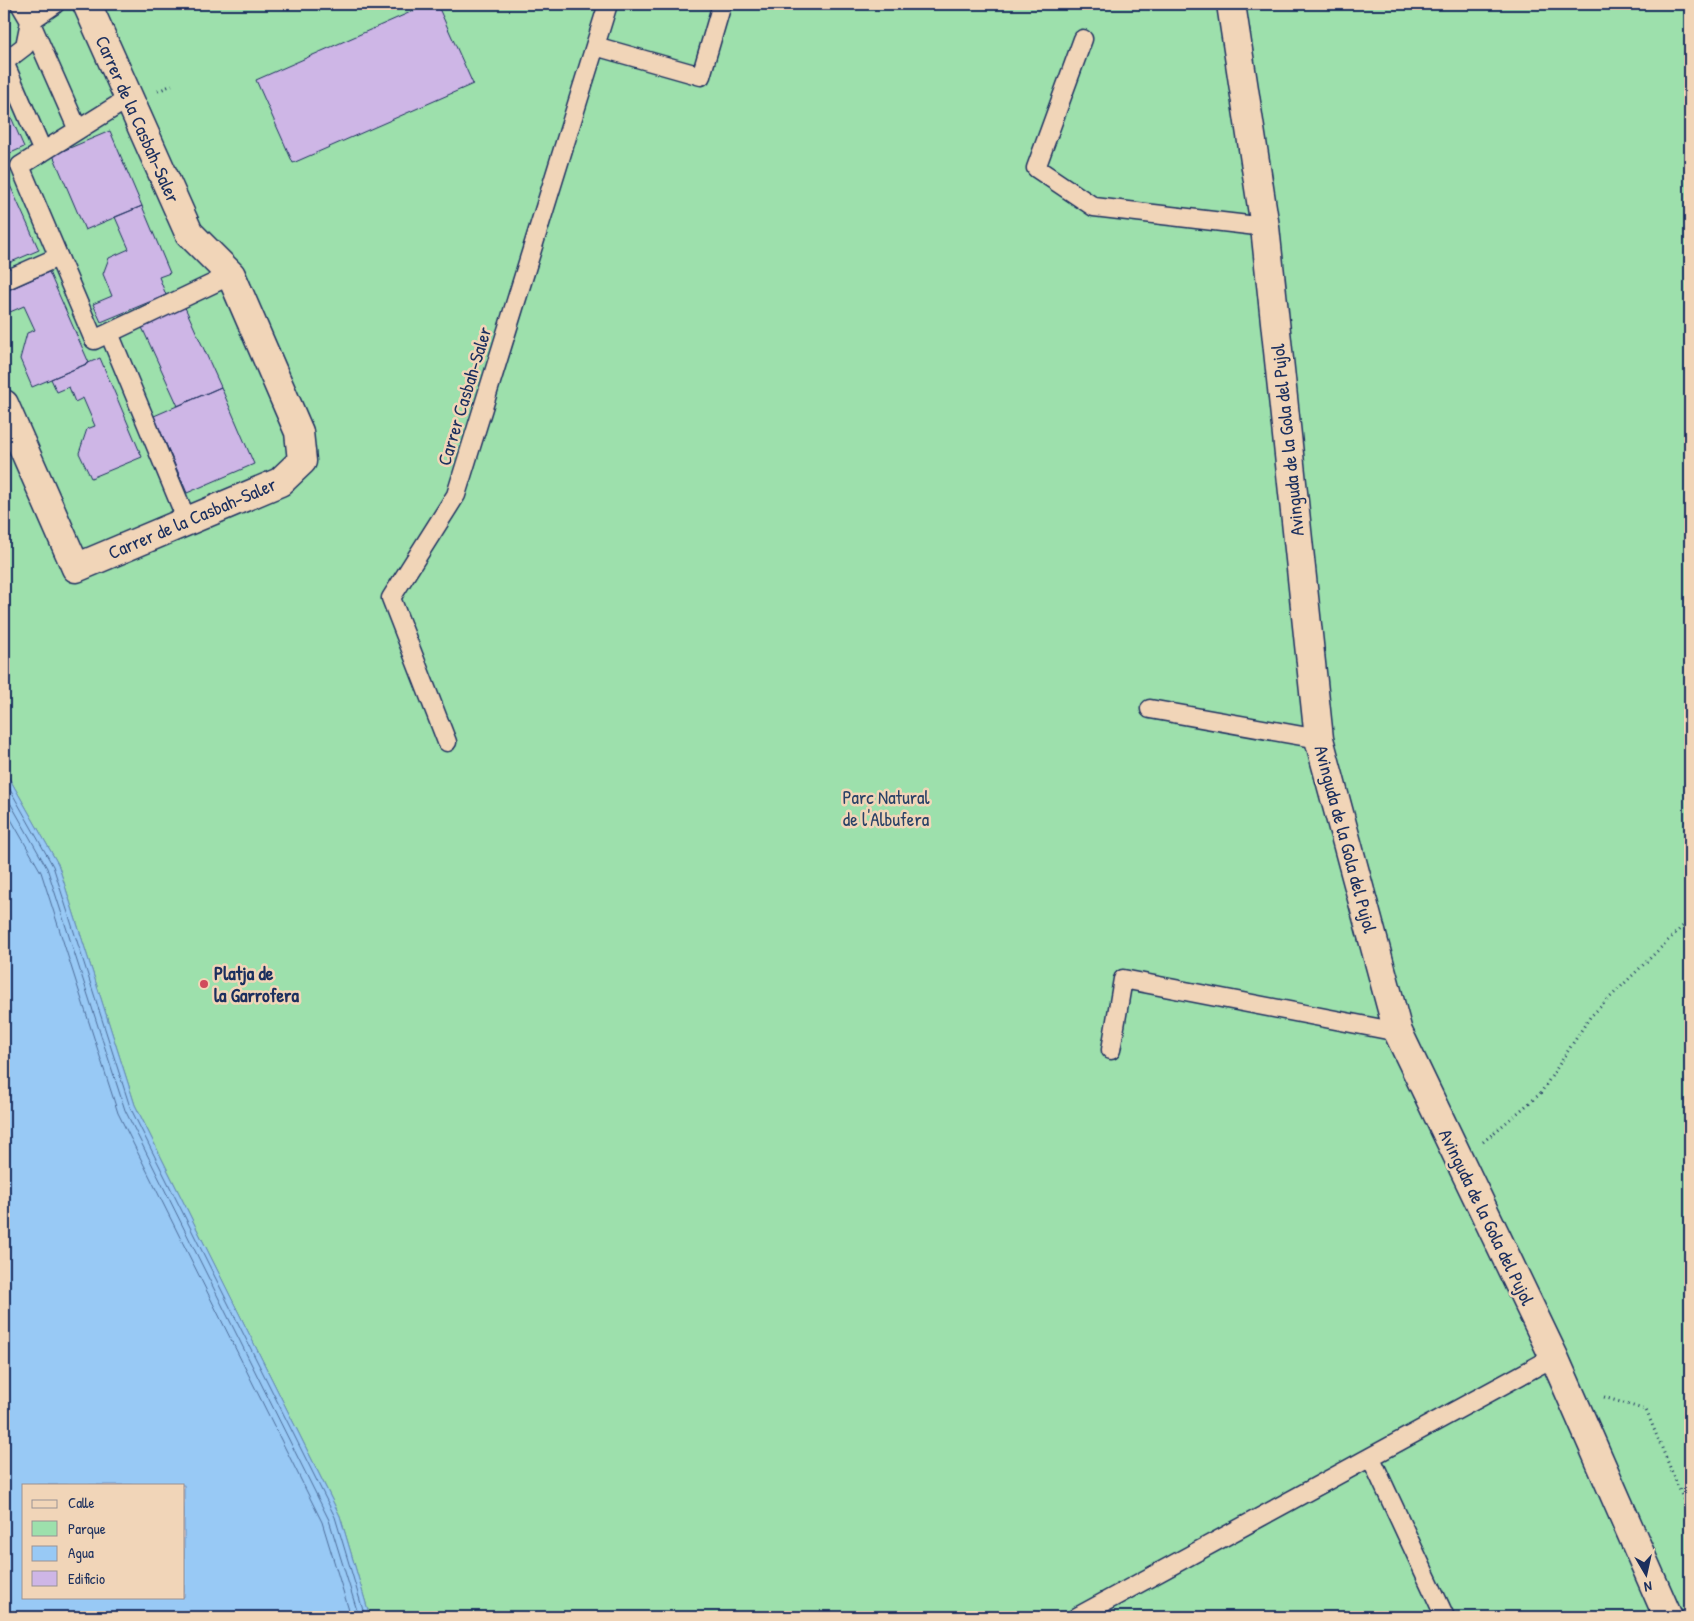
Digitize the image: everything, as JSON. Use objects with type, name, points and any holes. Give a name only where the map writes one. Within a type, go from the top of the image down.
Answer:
[{"type":"street","name":"Carrer de la Casbah-Saler","points":[[4,404],[76,568],[280,482],[302,461],[299,432],[231,275],[189,233],[87,4]]},
{"type":"street","name":"Avinguda de la Gola del Pujol","points":[[1231,4],[1265,227],[1319,739],[1398,1032],[1554,1357],[1668,1617]]},
{"type":"lane","points":[[20,4],[27,12],[78,130]]},
{"type":"lane","points":[[27,12],[56,4]]},
{"type":"lane","name":"Carrer Casbah-Saler","points":[[447,742],[391,598],[456,495],[608,4]]},
{"type":"lane","points":[[595,46],[701,76],[722,4]]},
{"type":"lane","points":[[27,12],[25,46],[4,62],[43,152]]},
{"type":"lane","points":[[1083,39],[1036,168],[1094,207],[1265,227]]},
{"type":"lane","points":[[129,98],[20,166],[94,340],[231,275]]},
{"type":"lane","points":[[4,281],[58,257]]},
{"type":"lane","points":[[109,333],[187,521]]},
{"type":"lane","points":[[1150,709],[1319,739]]},
{"type":"lane","points":[[1111,1050],[1123,979],[1398,1032]]},
{"type":"lane","points":[[1077,1617],[1554,1357]]},
{"type":"lane","points":[[1371,1458],[1445,1617]]},
{"type":"path","points":[[166,87],[172,85]]},
{"type":"path","points":[[1478,1134],[1482,1143],[1540,1094],[1590,1017],[1690,919]]},
{"type":"path","points":[[1599,1395],[1646,1410],[1690,1515]]},
{"type":"green space","name":"Parc Natural de l'Albufera","points":[[4,4],[1690,4],[1690,1617],[370,1617],[340,1516],[135,1105],[58,864],[4,769]]},
{"type":"water","points":[[4,769],[58,864],[135,1105],[340,1516],[370,1617],[4,1617]]},
{"type":"building","points":[[429,4],[437,4],[473,84],[293,163],[256,80]]},
{"type":"building","points":[[4,101],[24,147],[4,156]]},
{"type":"building","points":[[110,131],[142,206],[85,230],[53,155]]},
{"type":"building","points":[[4,172],[39,250],[4,265]]},
{"type":"building","points":[[142,206],[170,273],[159,277],[166,295],[101,322],[93,304],[112,296],[103,274],[109,258],[129,249],[115,217]]},
{"type":"building","points":[[49,272],[89,363],[32,387],[20,359],[27,333],[35,330],[24,306],[10,312],[4,298],[4,292]]},
{"type":"building","points":[[183,303],[221,387],[178,406],[140,323]]},
{"type":"building","points":[[100,358],[142,457],[91,478],[79,453],[87,429],[95,426],[83,398],[75,402],[69,387],[57,392],[51,379]]},
{"type":"building","points":[[221,387],[254,464],[187,493],[154,416]]},
{"type":"place","name":"Platja de la Garrofera","points":[[204,984]]}]
